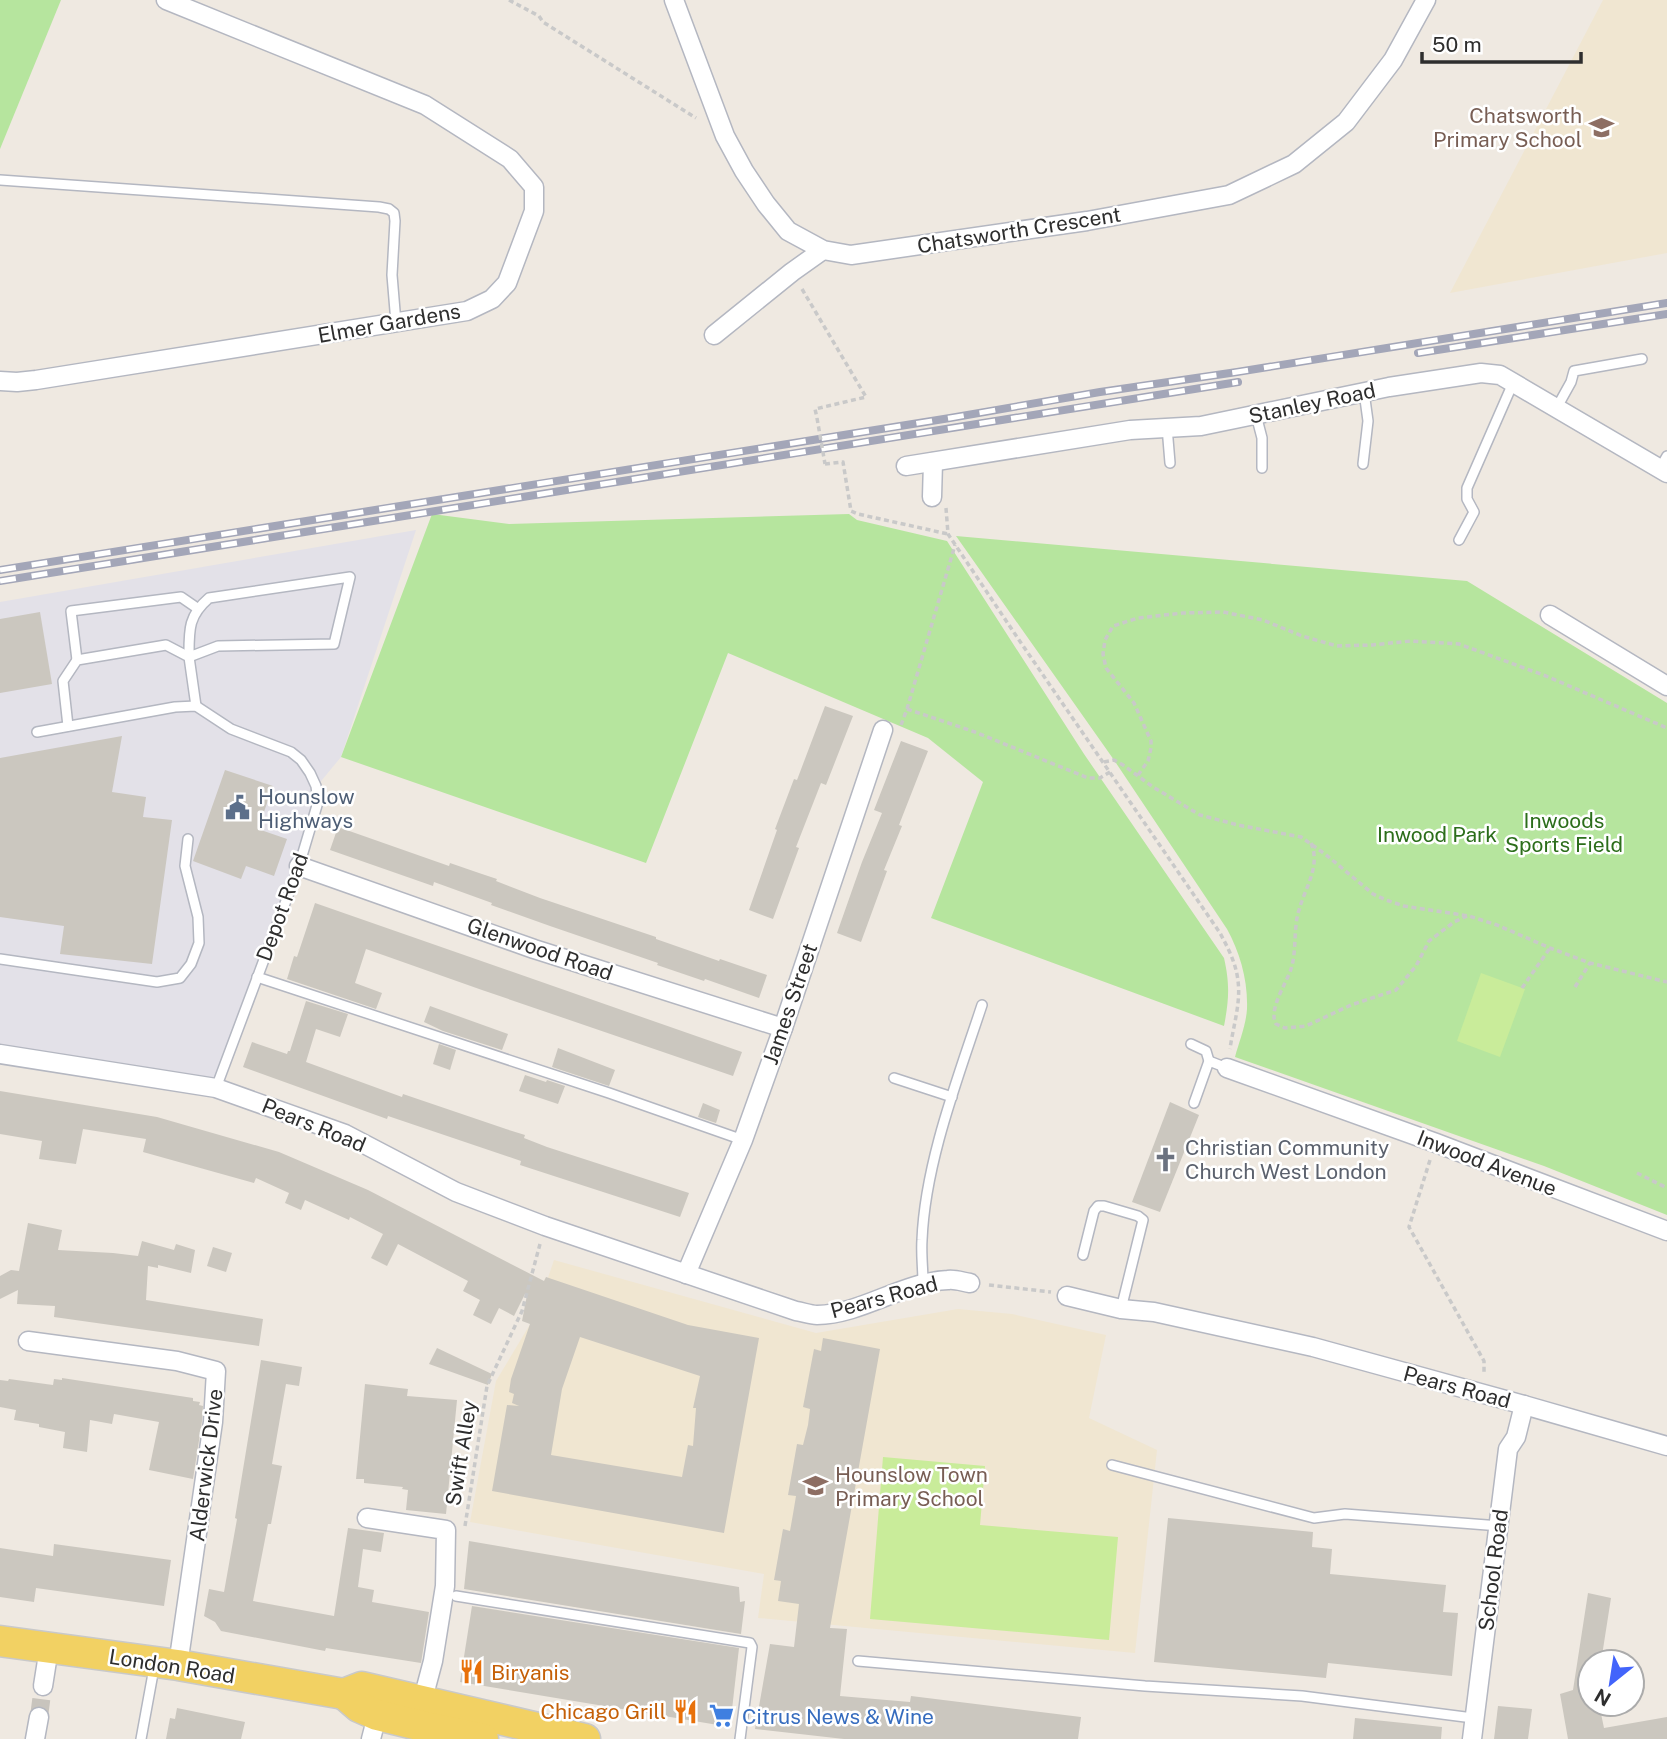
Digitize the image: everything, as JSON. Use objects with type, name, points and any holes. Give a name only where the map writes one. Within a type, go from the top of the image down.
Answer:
[{"type":"main road","name":"London Road","points":[[0,1641],[167,1664],[344,1694],[362,1687],[377,1715],[419,1713],[444,1705],[536,1734],[585,1739]]},
{"type":"main road","name":"London Road","points":[[419,1713],[483,1739]]},
{"type":"street","name":"Elmer Gardens","points":[[0,381],[36,380],[467,311],[492,299],[506,283],[534,211],[534,187],[510,159],[425,105],[166,0]]},
{"type":"street","name":"Chatsworth Crescent","points":[[674,0],[725,136],[766,204],[788,231],[823,250],[851,254],[1087,221],[1229,195],[1294,164],[1346,122],[1393,60],[1426,0]]},
{"type":"street","points":[[714,335],[823,250]]},
{"type":"street","name":"Stanley Road","points":[[906,466],[1091,435],[1147,428],[1201,426],[1364,392],[1481,373],[1500,375],[1556,409],[1664,466]]},
{"type":"street","points":[[932,498],[933,462]]},
{"type":"street","points":[[1550,615],[1667,686]]},
{"type":"street","name":"James Street","points":[[686,1274],[743,1140],[883,730]]},
{"type":"street","name":"Glenwood Road","points":[[299,866],[534,949],[783,1028]]},
{"type":"street","name":"Pears Road","points":[[0,1054],[216,1088],[345,1133],[456,1192],[545,1226],[796,1311],[815,1315],[835,1313],[923,1283],[951,1279],[970,1283]]},
{"type":"street","name":"Inwood Avenue","points":[[1227,1068],[1436,1143],[1667,1231]]},
{"type":"street","name":"Pears Road","points":[[1067,1296],[1313,1347],[1667,1446]]},
{"type":"street","name":"Alderwick Drive","points":[[28,1341],[177,1361],[216,1371],[211,1436],[167,1664]]},
{"type":"street","name":"School Road","points":[[1472,1739],[1508,1449],[1516,1437],[1524,1405]]},
{"type":"street","points":[[367,1518],[446,1530],[445,1586],[433,1661],[419,1713]]},
{"type":"street","points":[[43,1686],[49,1648]]},
{"type":"street","points":[[35,1739],[39,1717]]},
{"type":"lane","points":[[0,180],[389,209],[394,213],[395,220],[392,275],[396,323]]},
{"type":"lane","points":[[1556,409],[1574,371],[1642,359]]},
{"type":"lane","points":[[1460,540],[1474,512],[1467,499],[1467,488],[1513,383]]},
{"type":"lane","points":[[1363,464],[1368,421],[1364,392]]},
{"type":"lane","points":[[1256,415],[1262,438],[1262,468]]},
{"type":"lane","points":[[1167,427],[1170,463]]},
{"type":"lane","points":[[37,732],[175,707],[196,706],[189,657],[189,628],[197,608],[209,598],[350,577],[334,644],[218,646],[189,657],[166,645],[77,660]]},
{"type":"lane","points":[[68,726],[63,681],[77,660],[71,611],[181,597],[197,608]]},
{"type":"lane","name":"Depot Road","points":[[196,706],[232,729],[291,752],[302,760],[317,786],[318,802],[299,866],[216,1088]]},
{"type":"lane","points":[[0,959],[157,982],[180,978],[191,964],[199,943],[198,917],[186,866],[188,839]]},
{"type":"lane","points":[[257,977],[743,1140]]},
{"type":"lane","points":[[923,1283],[922,1241],[930,1182],[952,1097],[982,1005]]},
{"type":"lane","points":[[1191,1044],[1206,1051],[1209,1061],[1194,1103]]},
{"type":"lane","points":[[1209,1061],[1227,1068]]},
{"type":"lane","points":[[894,1078],[952,1097]]},
{"type":"lane","points":[[1083,1255],[1094,1211],[1098,1206],[1143,1220],[1121,1309]]},
{"type":"lane","points":[[1112,1465],[1314,1518],[1345,1514],[1500,1525]]},
{"type":"lane","points":[[456,1596],[750,1643],[752,1647],[740,1739]]},
{"type":"lane","points":[[858,1661],[1131,1685],[1302,1696],[1474,1718]]},
{"type":"lane","points":[[141,1739],[167,1664]]},
{"type":"path","points":[[509,0],[539,16],[543,22],[725,136]]},
{"type":"path","points":[[792,272],[866,397],[815,409],[825,464],[843,462],[851,511],[948,534],[1220,933],[1231,955],[1238,980],[1238,1001],[1227,1068]]},
{"type":"path","points":[[883,730],[897,736],[955,545]]},
{"type":"path","points":[[1138,775],[1148,761],[1151,741],[1134,703],[1106,668],[1103,654],[1105,640],[1113,626],[1138,618],[1183,613],[1223,611],[1263,620],[1302,636],[1337,646],[1411,641],[1459,644],[1546,676],[1667,728]]},
{"type":"path","points":[[907,709],[975,732],[1088,778],[1100,778],[1110,772]]},
{"type":"path","points":[[1104,762],[1114,760],[1200,815],[1301,837],[1373,894],[1386,900],[1404,906],[1469,916],[1590,963],[1667,982]]},
{"type":"path","points":[[1310,842],[1315,855],[1313,873],[1298,910],[1291,968],[1275,1006],[1273,1019],[1284,1028],[1306,1026],[1351,1004],[1396,990],[1416,966],[1429,941],[1454,922],[1469,916]]},
{"type":"path","points":[[1522,988],[1550,948]]},
{"type":"path","points":[[1575,987],[1590,963]]},
{"type":"path","points":[[1436,1143],[1409,1227],[1484,1361],[1484,1394]]},
{"type":"path","points":[[1637,1173],[1667,1188]]},
{"type":"path","name":"Swift Alley","points":[[464,1531],[487,1386],[522,1311],[545,1226]]},
{"type":"path","name":"Pears Road","points":[[970,1283],[1067,1296]]},
{"type":"shaded area","name":"Chatsworth Primary School","points":[[1603,0],[1667,0],[1667,253],[1450,293]]},
{"type":"shaded area","points":[[416,530],[341,757],[317,786],[318,802],[216,1088],[0,1054],[0,602]]},
{"type":"shaded area","name":"Hounslow Town Primary School","points":[[554,1260],[816,1333],[958,1309],[1012,1314],[1106,1335],[1089,1418],[1157,1450],[1135,1653],[758,1618],[764,1574],[470,1522],[496,1381],[535,1316]]},
{"type":"green space","points":[[0,0],[61,0],[0,149]]},
{"type":"green space","points":[[432,514],[509,524],[849,514],[857,520],[947,541],[1084,754],[1224,958],[1228,992],[1224,1026],[931,918],[983,782],[928,738],[728,653],[646,863],[341,757]]},
{"type":"green space","name":"Inwood Park","points":[[956,536],[1467,581],[1667,703],[1667,1215],[1544,1166],[1235,1057],[1245,1021],[1247,998],[1242,967],[1227,929],[1114,760]]},
{"type":"green space","points":[[1481,973],[1525,989],[1500,1057],[1457,1041]]},
{"type":"green space","points":[[883,1457],[985,1466],[980,1525],[1118,1537],[1109,1640],[870,1619]]},
{"type":"building","points":[[40,612],[52,684],[0,693],[0,619]]},
{"type":"building","points":[[825,706],[853,716],[826,785],[821,783],[796,847],[799,848],[773,919],[749,910],[777,830],[775,829]]},
{"type":"building","points":[[122,736],[112,792],[146,797],[143,817],[172,820],[152,964],[60,954],[64,926],[0,917],[0,758]]},
{"type":"building","points":[[901,741],[928,751],[899,825],[902,826],[884,870],[887,871],[861,942],[837,933],[882,813],[874,810]]},
{"type":"building","name":"Hounslow Highways","points":[[225,770],[273,786],[258,829],[287,839],[274,876],[246,866],[241,879],[193,861]]},
{"type":"building","points":[[338,827],[449,866],[450,863],[497,879],[496,881],[540,898],[719,961],[720,959],[767,975],[759,998],[657,965],[658,963],[491,905],[492,903],[434,882],[433,886],[330,850]]},
{"type":"building","points":[[315,903],[742,1052],[733,1076],[366,949],[355,983],[382,993],[376,1009],[287,979]]},
{"type":"building","points":[[306,1001],[348,1014],[340,1037],[316,1029],[306,1062],[402,1097],[403,1094],[525,1135],[524,1138],[547,1147],[689,1193],[680,1217],[520,1165],[521,1161],[388,1116],[387,1119],[243,1067],[252,1042],[287,1054],[290,1051]]},
{"type":"building","points":[[430,1006],[508,1034],[502,1050],[424,1022]]},
{"type":"building","points":[[439,1044],[456,1050],[450,1070],[433,1064]]},
{"type":"building","points":[[558,1048],[615,1070],[609,1086],[552,1067]]},
{"type":"building","points":[[525,1075],[565,1086],[558,1104],[519,1091]]},
{"type":"building","points":[[0,1091],[157,1117],[279,1152],[368,1190],[544,1281],[546,1277],[688,1325],[759,1338],[724,1533],[492,1491],[507,1405],[519,1406],[512,1403],[514,1394],[509,1392],[530,1324],[522,1321],[527,1295],[525,1294],[514,1316],[499,1308],[491,1324],[473,1315],[480,1300],[463,1291],[468,1281],[398,1244],[387,1266],[371,1258],[383,1234],[350,1217],[349,1220],[305,1200],[301,1210],[285,1203],[289,1193],[256,1178],[254,1183],[143,1152],[146,1139],[83,1129],[76,1164],[39,1159],[42,1141],[0,1134]],"holes":[[[580,1337],[700,1376],[693,1408],[696,1408],[693,1446],[688,1445],[682,1477],[551,1455],[562,1389]]]},
{"type":"building","name":"Christian Community Church West London","points":[[1170,1102],[1199,1115],[1160,1212],[1132,1202]]},
{"type":"building","points":[[703,1103],[720,1110],[716,1123],[698,1117]]},
{"type":"building","points":[[28,1223],[62,1230],[58,1250],[138,1256],[142,1241],[174,1250],[176,1244],[195,1250],[191,1273],[158,1265],[158,1268],[148,1266],[146,1300],[263,1319],[259,1346],[54,1317],[55,1306],[17,1304],[18,1290],[0,1299],[0,1276],[11,1270],[19,1271]]},
{"type":"building","points":[[213,1247],[232,1253],[226,1272],[207,1266]]},
{"type":"building","points":[[823,1338],[880,1349],[830,1628],[847,1629],[840,1696],[910,1702],[911,1696],[1081,1717],[1078,1739],[844,1739],[755,1729],[770,1644],[794,1647],[799,1604],[778,1601],[781,1581],[774,1580],[783,1529],[790,1531],[793,1514],[796,1496],[788,1495],[797,1444],[803,1445],[808,1425],[810,1409],[803,1407],[814,1349],[821,1351]]},
{"type":"building","points":[[437,1348],[492,1374],[488,1385],[429,1364]]},
{"type":"building","points":[[261,1360],[302,1367],[299,1386],[286,1384],[272,1464],[282,1466],[253,1601],[334,1616],[348,1528],[384,1533],[381,1552],[363,1549],[358,1587],[374,1590],[372,1602],[429,1612],[421,1663],[326,1648],[325,1651],[221,1631],[215,1622],[204,1616],[209,1589],[224,1592]]},
{"type":"building","points":[[54,1379],[193,1398],[193,1401],[200,1402],[199,1405],[203,1406],[202,1421],[193,1479],[149,1470],[159,1422],[114,1414],[112,1424],[90,1420],[87,1452],[63,1448],[65,1432],[14,1420],[16,1410],[0,1407],[0,1380],[53,1385]]},
{"type":"building","points":[[365,1384],[408,1389],[407,1396],[457,1400],[446,1514],[406,1510],[408,1490],[402,1489],[403,1487],[364,1483],[364,1479],[356,1479]]},
{"type":"building","points":[[1168,1518],[1313,1532],[1312,1547],[1332,1549],[1330,1574],[1446,1585],[1443,1612],[1458,1613],[1452,1676],[1328,1663],[1326,1678],[1154,1662]]},
{"type":"building","points":[[469,1541],[739,1587],[740,1602],[745,1601],[741,1634],[464,1589]]},
{"type":"building","points":[[54,1544],[171,1560],[164,1606],[36,1588],[34,1602],[0,1597],[0,1548],[53,1556]]},
{"type":"building","points":[[1588,1593],[1611,1598],[1603,1648],[1579,1648]]},
{"type":"building","points":[[472,1606],[739,1648],[730,1727],[460,1682]]},
{"type":"building","points":[[1576,1671],[1576,1718],[1602,1718],[1604,1728],[1667,1717],[1667,1739],[1568,1739],[1560,1694],[1573,1690]]},
{"type":"building","points":[[1498,1706],[1532,1709],[1528,1739],[1494,1739]]},
{"type":"building","points":[[177,1708],[245,1722],[241,1739],[166,1739],[170,1718],[175,1719]]},
{"type":"building","points":[[1355,1718],[1442,1727],[1441,1739],[1353,1739]]},
{"type":"tunnel","points":[[39,1717],[43,1686]]},
{"type":"railway","points":[[0,570],[1667,303]]},
{"type":"railway","points":[[1418,353],[1667,314]]},
{"type":"railway","points":[[0,581],[1238,382]]},
{"type":"place","name":"Chatsworth Primary School","points":[[1602,127]]},
{"type":"place","name":"Hounslow Highways","points":[[238,808]]},
{"type":"place","name":"Christian Community Church West London","points":[[1165,1159]]},
{"type":"place","name":"Hounslow Town Primary School","points":[[815,1486]]},
{"type":"place","name":"Biryanis","points":[[471,1672]]},
{"type":"place","name":"Chicago Grill","points":[[686,1711]]},
{"type":"place","name":"Citrus News & Wine","points":[[722,1716]]},
{"type":"park label","name":"Inwoods Sports Field","points":[[1564,832]]}]
